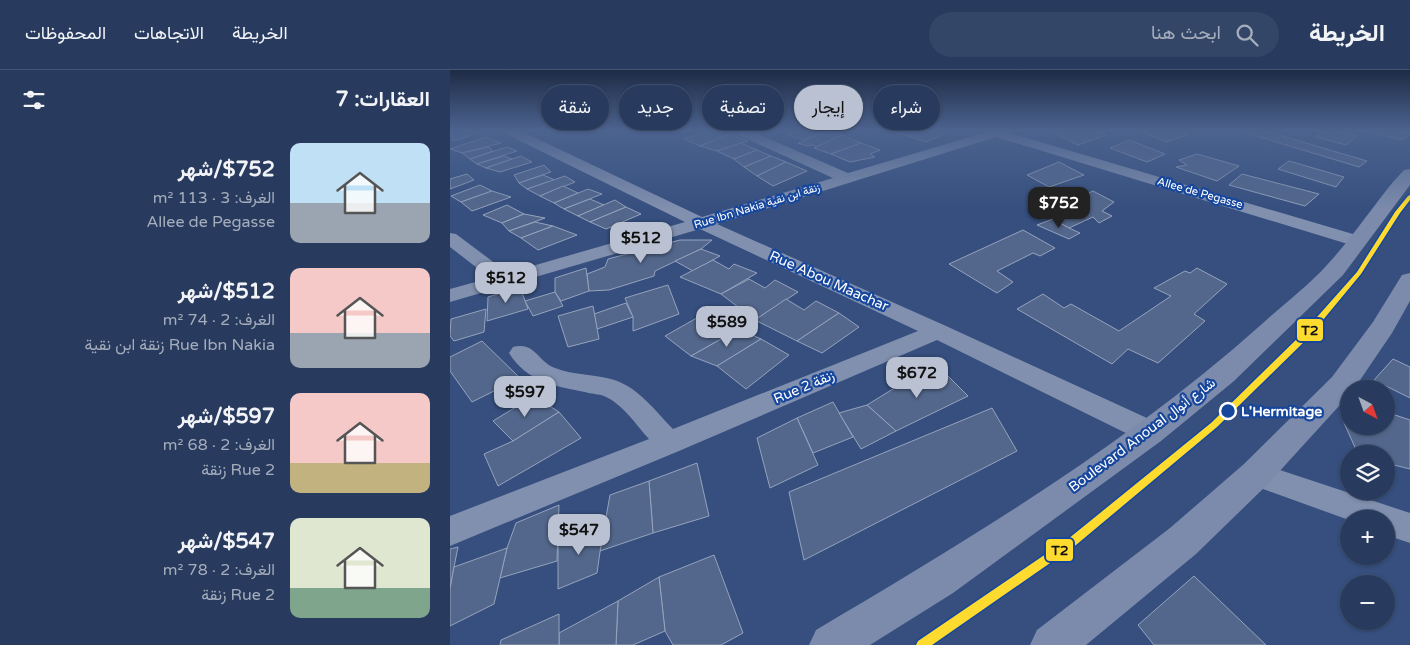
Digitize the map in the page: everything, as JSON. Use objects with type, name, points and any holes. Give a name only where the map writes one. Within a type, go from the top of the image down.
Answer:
[{"type":"street","name":"Rue Abou Maachar","points":[[564,157],[701,223],[938,331],[1150,432]]},
{"type":"street","points":[[799,157],[846,178]]},
{"type":"street","name":"Rue Ibn Nakia زنقة ابن نقية","points":[[450,296],[701,223],[914,157]]},
{"type":"street","name":"Allee de Pegasse","points":[[1081,157],[1357,241]]},
{"type":"street","name":"Boulevard Anoual شارع أنوال","points":[[831,645],[939,579],[1150,432],[1224,374],[1328,278],[1398,186],[1410,174]]},
{"type":"street","points":[[450,238],[505,280]]},
{"type":"street","points":[[1052,645],[1182,541],[1256,474],[1342,384],[1383,327],[1410,280]]},
{"type":"street","name":"Rue 2 زنقة","points":[[450,530],[669,443],[938,331]]},
{"type":"street","points":[[521,352],[543,372],[552,377],[610,388],[618,392],[626,397],[669,443]]},
{"type":"street","points":[[1256,474],[1359,510]]},
{"type":"street","points":[[1395,523],[1410,528]]},
{"type":"building","points":[[477,157],[499,157],[477,164],[470,159]]},
{"type":"building","points":[[501,157],[512,159],[486,168],[477,164]]},
{"type":"building","points":[[519,157],[532,162],[500,172],[486,168]]},
{"type":"building","points":[[740,157],[769,157],[744,167],[734,159]]},
{"type":"building","points":[[769,157],[786,162],[757,176],[744,167]]},
{"type":"building","points":[[838,157],[875,157],[850,162]]},
{"type":"building","points":[[1133,157],[1159,157],[1147,162]]},
{"type":"building","points":[[1188,157],[1207,157],[1239,166],[1217,181],[1176,167],[1187,165],[1179,160]]},
{"type":"building","points":[[1325,157],[1353,157],[1367,161],[1359,167]]},
{"type":"building","points":[[1289,161],[1344,177],[1336,187],[1278,169]]},
{"type":"building","points":[[786,162],[807,171],[773,186],[757,176]]},
{"type":"building","points":[[1059,162],[1084,175],[1049,187],[1027,175]]},
{"type":"building","points":[[544,165],[551,172],[519,183],[514,175]]},
{"type":"building","points":[[467,174],[474,180],[450,189],[450,179]]},
{"type":"building","points":[[1242,174],[1319,194],[1305,206],[1229,185]]},
{"type":"building","points":[[543,175],[555,180],[527,189],[519,183]]},
{"type":"building","points":[[565,176],[575,182],[540,196],[527,189]]},
{"type":"building","points":[[480,185],[492,191],[461,202],[451,196]]},
{"type":"building","points":[[563,186],[578,193],[554,203],[540,196]]},
{"type":"building","points":[[588,189],[602,194],[564,209],[554,203]]},
{"type":"building","points":[[492,191],[511,197],[472,211],[461,202]]},
{"type":"building","points":[[1093,191],[1114,202],[1102,211],[1112,216],[1099,223],[1093,217],[1069,228],[1044,214]]},
{"type":"building","points":[[590,199],[604,205],[578,216],[564,209]]},
{"type":"building","points":[[615,200],[626,207],[590,222],[578,216]]},
{"type":"building","points":[[507,205],[524,214],[502,223],[483,215]]},
{"type":"building","points":[[626,207],[641,214],[606,229],[590,222]]},
{"type":"building","points":[[524,214],[545,218],[509,231],[502,223]]},
{"type":"building","points":[[1053,219],[1080,233],[1069,239],[1037,225]]},
{"type":"building","points":[[535,222],[553,226],[521,238],[509,231]]},
{"type":"building","points":[[553,226],[577,235],[538,250],[521,238]]},
{"type":"building","points":[[1023,230],[1055,248],[1040,256],[1033,253],[997,271],[1013,282],[997,293],[949,264]]},
{"type":"building","points":[[680,240],[712,240],[701,249],[655,271],[654,276],[609,290],[589,291],[587,274],[605,267],[608,259]]},
{"type":"building","points":[[701,249],[720,256],[693,271],[675,261]]},
{"type":"building","points":[[713,260],[729,269],[734,264],[757,273],[721,294],[680,277]]},
{"type":"building","points":[[586,268],[589,291],[561,301],[555,292],[555,278]]},
{"type":"building","points":[[1197,268],[1227,284],[1194,314],[1205,321],[1158,363],[1128,349],[1112,364],[1017,309],[1043,294],[1064,308],[1071,304],[1119,331],[1171,296],[1154,288],[1185,271],[1190,273]]},
{"type":"building","points":[[749,279],[765,288],[775,280],[798,292],[755,320],[721,294]]},
{"type":"building","points":[[668,285],[679,314],[633,331],[633,317],[625,298]]},
{"type":"building","points":[[520,287],[528,309],[487,321],[488,297]]},
{"type":"building","points":[[555,292],[563,306],[533,316],[525,301]]},
{"type":"building","points":[[786,299],[804,310],[816,301],[839,313],[797,341],[755,320]]},
{"type":"building","points":[[626,303],[633,317],[597,329],[594,314]]},
{"type":"building","points":[[593,306],[599,339],[568,347],[558,316]]},
{"type":"building","points":[[486,309],[484,332],[454,341],[450,336],[451,319]]},
{"type":"building","points":[[709,311],[739,329],[691,356],[665,336]]},
{"type":"building","points":[[839,313],[859,327],[822,353],[797,341]]},
{"type":"building","points":[[739,329],[761,339],[717,366],[691,356]]},
{"type":"building","points":[[761,339],[789,355],[746,389],[717,366]]},
{"type":"building","points":[[482,341],[520,378],[472,402],[450,371],[450,357]]},
{"type":"building","points":[[1393,359],[1410,367],[1410,398],[1395,390],[1395,380],[1374,380]]},
{"type":"building","points":[[939,367],[968,396],[896,431],[867,405],[901,384]]},
{"type":"building","points":[[534,396],[559,412],[513,441],[493,421]]},
{"type":"building","points":[[833,402],[853,437],[813,453],[797,418]]},
{"type":"building","points":[[867,405],[896,431],[861,449],[839,413]]},
{"type":"building","points":[[992,408],[1017,451],[804,560],[789,492]]},
{"type":"building","points":[[559,412],[581,438],[498,486],[484,454],[513,441]]},
{"type":"building","points":[[1395,415],[1410,420],[1410,469],[1395,465],[1395,445],[1354,445],[1349,435],[1395,435]]},
{"type":"building","points":[[797,418],[818,465],[770,488],[757,438]]},
{"type":"building","points":[[697,463],[709,516],[653,533],[649,481]]},
{"type":"building","points":[[649,481],[653,533],[600,551],[610,495]]},
{"type":"building","points":[[559,505],[557,561],[500,578],[507,548],[516,523]]},
{"type":"building","points":[[604,524],[597,573],[558,589],[558,540]]},
{"type":"building","points":[[458,547],[454,567],[450,589],[450,549]]},
{"type":"building","points":[[507,548],[494,604],[450,626],[450,589],[454,567]]},
{"type":"building","points":[[714,555],[743,633],[721,645],[673,645],[665,631],[659,577]]},
{"type":"building","points":[[1194,576],[1266,645],[1154,645],[1138,625]]},
{"type":"building","points":[[659,577],[665,631],[633,645],[616,645],[618,601]]},
{"type":"building","points":[[618,601],[616,645],[559,645],[559,633]]},
{"type":"building","points":[[559,614],[559,645],[500,645],[501,640]]},
{"type":"transit line","name":"T2","points":[[922,645],[1072,542],[1214,425],[1305,336],[1359,273],[1398,212],[1410,197]]},
{"type":"place","name":"L'Hermitage","points":[[1228,411]]}]
